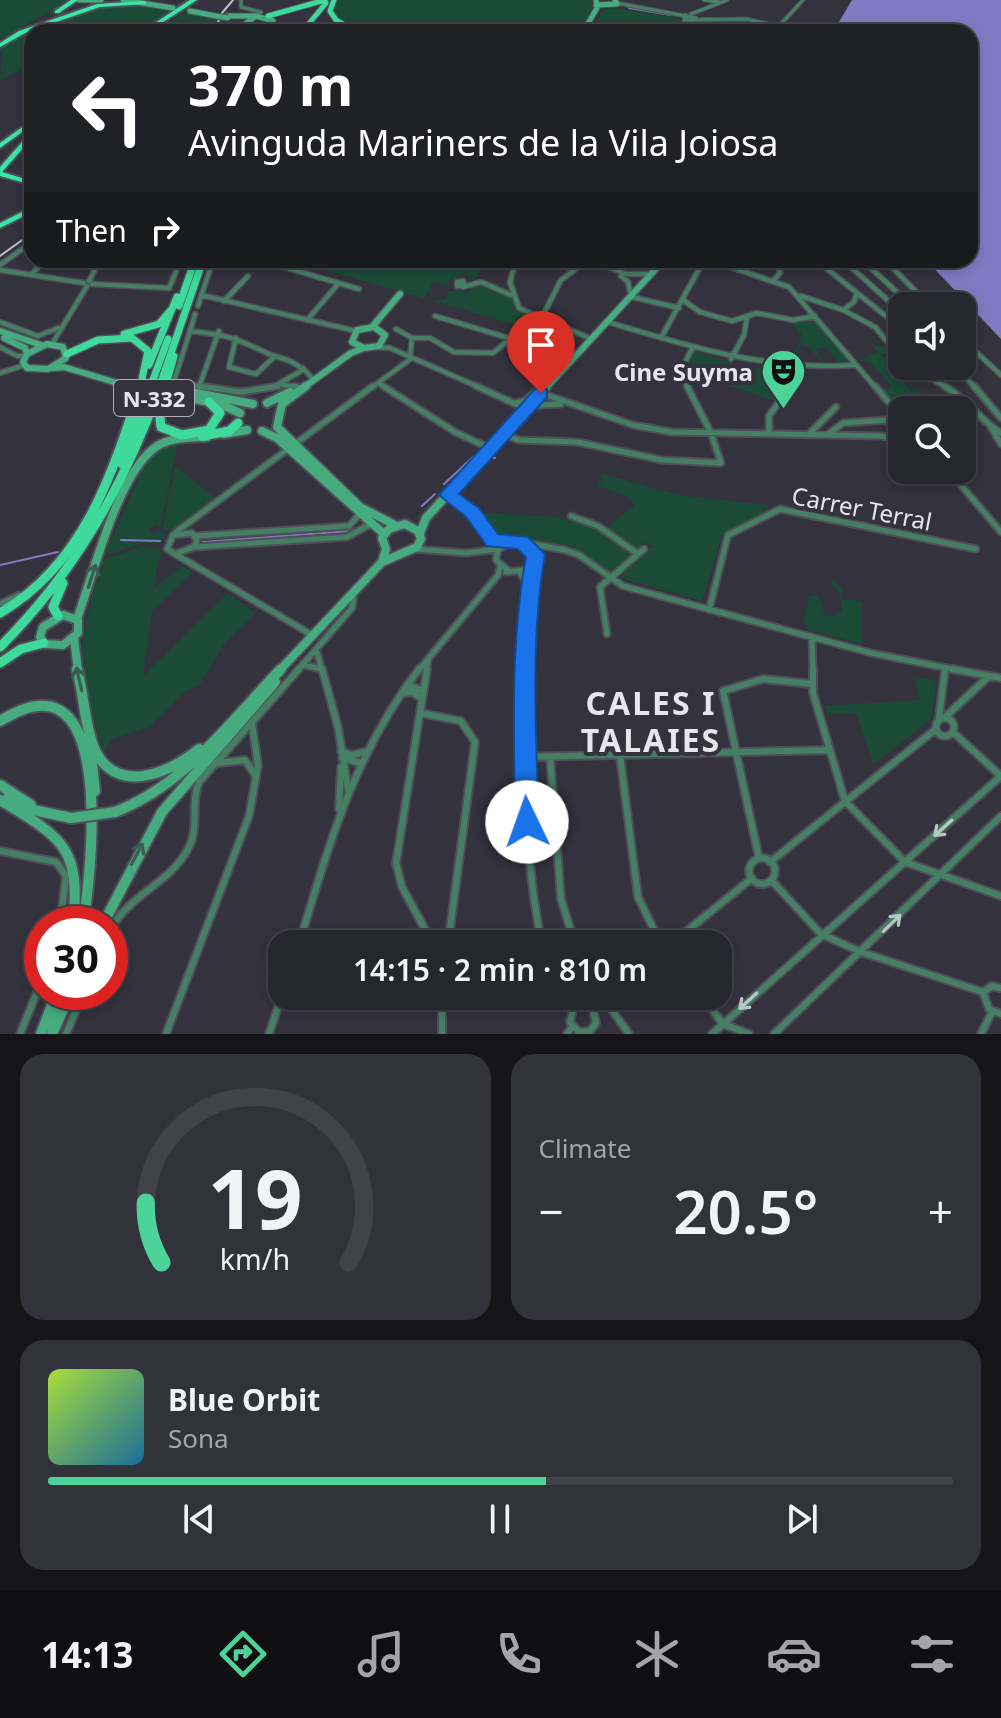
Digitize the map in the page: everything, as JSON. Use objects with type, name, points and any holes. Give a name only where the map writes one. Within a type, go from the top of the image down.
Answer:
[{"type":"highway","points":[[35,24],[77,0]]},
{"type":"highway","points":[[157,24],[197,0]]},
{"type":"highway","points":[[162,24],[197,0]]},
{"type":"highway","points":[[269,17],[330,0]]},
{"type":"highway","points":[[310,24],[330,0]]},
{"type":"highway","points":[[330,0],[333,17],[344,24]]},
{"type":"highway","points":[[38,24],[88,1]]},
{"type":"highway","points":[[44,24],[99,5],[141,1]]},
{"type":"highway","points":[[0,44],[24,30]]},
{"type":"highway","points":[[0,44],[24,31]]},
{"type":"highway","points":[[0,146],[24,130]]},
{"type":"highway","points":[[0,161],[24,133]]},
{"type":"highway","points":[[24,144],[0,173],[24,179]]},
{"type":"highway","points":[[0,223],[24,212]]},
{"type":"highway","points":[[138,383],[189,268]]},
{"type":"highway","name":"N-332","points":[[0,645],[60,573],[108,495],[190,268]]},
{"type":"highway","name":"N-332","points":[[0,645],[53,589],[95,532],[140,437],[200,268]]},
{"type":"highway","points":[[189,298],[159,419],[167,431],[201,434],[217,423],[220,413],[209,402]]},
{"type":"highway","points":[[65,353],[150,329],[166,317],[173,305]]},
{"type":"highway","points":[[0,613],[28,597],[45,581],[68,553],[96,508],[148,351],[137,339],[108,338],[65,353]]},
{"type":"highway","points":[[189,435],[229,431],[239,418]]},
{"type":"highway","points":[[58,616],[53,607],[56,597],[95,532]]},
{"type":"highway","points":[[0,663],[21,649],[44,643]]},
{"type":"main road","points":[[77,0],[101,0]]},
{"type":"main road","points":[[123,0],[172,7]]},
{"type":"main road","points":[[589,24],[595,14],[615,2]]},
{"type":"main road","points":[[587,24],[596,3],[606,7]]},
{"type":"main road","points":[[191,11],[228,17],[258,14],[288,24]]},
{"type":"main road","points":[[252,24],[258,14]]},
{"type":"main road","points":[[228,17],[241,24]]},
{"type":"main road","points":[[264,24],[269,17]]},
{"type":"main road","points":[[631,294],[653,268]]},
{"type":"main road","points":[[539,392],[569,356],[655,268]]},
{"type":"main road","points":[[170,391],[253,404],[267,403],[298,387],[347,351],[357,330],[380,321],[402,295],[382,331],[385,341],[351,353],[282,404],[279,421],[281,432],[291,447],[359,515],[384,534]]},
{"type":"main road","points":[[371,327],[382,331]]},
{"type":"main road","points":[[0,334],[25,348],[25,365],[37,371],[64,367],[138,383]]},
{"type":"main road","points":[[0,334],[42,345]]},
{"type":"main road","points":[[352,340],[364,348]]},
{"type":"main road","points":[[77,619],[58,616],[42,628],[40,636],[44,643],[58,646],[74,638],[80,628],[77,619],[107,534],[143,457],[162,444],[176,439],[262,431],[291,447],[371,515],[395,525],[408,525],[421,517],[521,406],[539,392],[586,340]]},
{"type":"main road","points":[[24,355],[53,341],[77,367],[209,402],[239,418],[247,430]]},
{"type":"main road","points":[[53,368],[65,353]]},
{"type":"main road","points":[[267,403],[280,410]]},
{"type":"main road","points":[[239,418],[253,404]]},
{"type":"main road","points":[[112,906],[162,812],[382,562],[395,554],[415,549],[426,518],[503,434],[521,406]]},
{"type":"main road","points":[[262,431],[279,421]]},
{"type":"main road","points":[[395,525],[384,534],[382,542],[386,549],[395,554]]},
{"type":"main road","points":[[408,525],[420,536]]},
{"type":"main road","points":[[382,562],[386,549]]},
{"type":"main road","points":[[74,638],[95,799],[86,906]]},
{"type":"main road","points":[[87,720],[94,747],[103,763],[119,774],[149,777],[173,769],[193,755],[312,642]]},
{"type":"main road","points":[[0,798],[71,818],[115,812],[148,799],[170,785],[260,690]]},
{"type":"main road","points":[[3,721],[28,708],[48,707],[65,713],[74,723],[86,764],[92,824]]},
{"type":"main road","points":[[0,785],[46,813]]},
{"type":"main road","points":[[0,798],[54,833],[70,852],[76,879],[74,906]]},
{"type":"main road","points":[[46,1034],[54,1010]]},
{"type":"main road","points":[[46,1034],[60,1010]]},
{"type":"street","points":[[242,0],[241,7],[258,14]]},
{"type":"street","points":[[242,0],[243,7],[261,11],[269,17]]},
{"type":"street","points":[[704,0],[725,1]]},
{"type":"street","points":[[615,2],[689,17],[746,19],[779,24],[803,0]]},
{"type":"street","points":[[685,24],[689,17],[725,1]]},
{"type":"street","points":[[0,268],[24,248]]},
{"type":"street","points":[[0,268],[88,284],[169,288],[178,268]]},
{"type":"street","points":[[31,275],[38,268]]},
{"type":"street","points":[[45,335],[53,341],[96,268]]},
{"type":"street","points":[[198,306],[210,268]]},
{"type":"street","points":[[286,268],[359,289]]},
{"type":"street","points":[[514,268],[510,282],[519,308],[586,340]]},
{"type":"street","points":[[541,319],[561,280],[578,268]]},
{"type":"street","points":[[605,268],[623,277],[631,294],[678,310],[700,312],[727,320],[744,330]]},
{"type":"street","points":[[610,268],[625,274],[647,274]]},
{"type":"street","points":[[661,338],[699,268]]},
{"type":"street","points":[[735,268],[776,281],[796,294],[846,311],[875,327],[888,342]]},
{"type":"street","points":[[776,281],[780,268]]},
{"type":"street","points":[[826,268],[888,318]]},
{"type":"street","points":[[852,268],[888,300]]},
{"type":"street","points":[[870,268],[893,292]]},
{"type":"street","points":[[893,268],[916,292]]},
{"type":"street","points":[[224,301],[248,276]]},
{"type":"street","points":[[467,285],[481,282],[512,295]]},
{"type":"street","points":[[307,320],[338,284]]},
{"type":"street","points":[[796,294],[888,402]]},
{"type":"street","points":[[846,311],[857,294]]},
{"type":"street","points":[[200,296],[357,330]]},
{"type":"street","points":[[683,300],[700,312]]},
{"type":"street","points":[[727,320],[761,313],[799,320],[815,316]]},
{"type":"street","points":[[195,314],[174,381],[232,393],[275,386],[298,387]]},
{"type":"street","points":[[435,316],[569,356]]},
{"type":"street","points":[[731,359],[747,316]]},
{"type":"street","points":[[307,320],[352,340]]},
{"type":"street","points":[[605,321],[731,359],[810,369],[856,365]]},
{"type":"street","points":[[0,322],[31,335],[45,335],[59,327]]},
{"type":"street","points":[[396,329],[414,337],[444,343],[454,352],[493,353],[510,338]]},
{"type":"street","points":[[190,331],[219,331],[275,356],[294,361],[311,377]]},
{"type":"street","points":[[199,387],[219,331]]},
{"type":"street","points":[[411,357],[414,337]]},
{"type":"street","points":[[236,338],[229,367],[256,374],[275,356]]},
{"type":"street","points":[[385,341],[393,349]]},
{"type":"street","points":[[393,349],[411,345]]},
{"type":"street","points":[[0,347],[24,355]]},
{"type":"street","points":[[375,347],[393,349],[521,406],[568,404]]},
{"type":"street","points":[[503,434],[519,440],[577,442],[662,460],[721,463],[711,433],[680,372],[693,347]]},
{"type":"street","points":[[976,352],[1001,375]]},
{"type":"street","points":[[0,372],[24,355]]},
{"type":"street","points":[[348,790],[322,669],[312,642],[189,564],[166,546],[173,534],[411,357]]},
{"type":"street","points":[[0,372],[25,365]]},
{"type":"street","points":[[522,367],[550,377]]},
{"type":"street","points":[[275,386],[288,381],[302,368]]},
{"type":"street","points":[[936,380],[967,399],[1001,444]]},
{"type":"street","points":[[968,380],[1001,416]]},
{"type":"street","points":[[378,383],[455,432],[487,447]]},
{"type":"street","points":[[539,392],[653,430],[888,437]]},
{"type":"street","points":[[769,434],[769,416],[781,399]]},
{"type":"street","points":[[807,435],[836,407]]},
{"type":"street","points":[[827,436],[843,423],[888,422]]},
{"type":"street","points":[[990,426],[1001,433]]},
{"type":"street","points":[[960,484],[1001,532]]},
{"type":"street","points":[[303,930],[348,790],[365,752],[408,685],[498,575],[498,548],[472,512],[448,495]]},
{"type":"street","points":[[438,505],[459,502]]},
{"type":"street","points":[[0,604],[29,589],[48,573],[96,508]]},
{"type":"street","name":"Carrer Terral","points":[[709,610],[728,535],[780,509],[976,549]]},
{"type":"street","points":[[352,524],[359,515]]},
{"type":"street","points":[[571,516],[598,526],[641,552],[600,587],[607,634]]},
{"type":"street","points":[[992,521],[1001,517]]},
{"type":"street","points":[[189,564],[194,535],[190,527],[194,519]]},
{"type":"street","points":[[173,534],[183,531],[194,535],[352,524],[358,529]]},
{"type":"street","points":[[174,554],[347,537],[371,524]]},
{"type":"street","points":[[420,536],[429,548]]},
{"type":"street","points":[[493,541],[556,548],[579,555],[623,586],[812,638],[945,669],[1001,678]]},
{"type":"street","points":[[487,553],[508,542]]},
{"type":"street","points":[[526,543],[534,550],[535,561],[529,589],[524,757],[531,893],[539,930]]},
{"type":"street","points":[[500,567],[520,572],[556,548]]},
{"type":"street","points":[[415,549],[496,556]]},
{"type":"street","points":[[498,575],[509,571]]},
{"type":"street","points":[[520,572],[529,589]]},
{"type":"street","points":[[812,638],[812,684],[828,750],[845,801],[905,862],[1001,896]]},
{"type":"street","points":[[127,906],[133,897],[180,861],[197,828],[193,799],[196,787],[302,666],[312,642]]},
{"type":"street","points":[[426,930],[402,887],[396,863],[429,660]]},
{"type":"street","points":[[302,666],[322,669]]},
{"type":"street","points":[[942,718],[945,669]]},
{"type":"street","points":[[954,733],[945,735],[936,729],[935,721],[989,676]]},
{"type":"street","points":[[759,858],[724,690],[769,678],[812,684]]},
{"type":"street","points":[[408,685],[423,695]]},
{"type":"street","points":[[402,693],[423,695]]},
{"type":"street","points":[[420,713],[461,720],[469,728],[475,742],[450,930]]},
{"type":"street","points":[[712,1034],[1001,776],[954,733],[953,723],[942,718]]},
{"type":"street","points":[[166,1034],[249,816],[257,754],[252,722]]},
{"type":"street","points":[[770,862],[936,729]]},
{"type":"street","points":[[524,757],[828,750]]},
{"type":"street","points":[[341,754],[365,752]]},
{"type":"street","points":[[341,754],[348,763],[360,763]]},
{"type":"street","points":[[339,817],[341,754]]},
{"type":"street","points":[[619,755],[638,897],[654,930]]},
{"type":"street","points":[[550,757],[560,888],[571,930]]},
{"type":"street","points":[[215,764],[228,759],[245,760],[256,780]]},
{"type":"street","points":[[774,1034],[1001,816]]},
{"type":"street","points":[[0,851],[56,862],[66,876],[62,906]]},
{"type":"street","points":[[759,858],[770,862],[775,872],[772,881]]},
{"type":"street","points":[[759,858],[749,866],[752,878],[764,884],[772,881]]},
{"type":"street","points":[[688,930],[752,878]]},
{"type":"street","points":[[772,881],[821,934],[861,952],[983,992]]},
{"type":"street","points":[[983,992],[988,986],[1001,988]]},
{"type":"street","points":[[981,1034],[997,1013],[986,1005],[983,992]]},
{"type":"street","points":[[20,1034],[30,1010]]},
{"type":"street","points":[[66,1034],[76,1010]]},
{"type":"street","points":[[269,1034],[277,1010]]},
{"type":"street","points":[[442,1010],[442,1034]]},
{"type":"street","points":[[572,1010],[569,1030],[583,1033],[591,1032],[596,1023],[593,1010]]},
{"type":"street","points":[[613,1010],[629,1034]]},
{"type":"street","points":[[712,1010],[723,1024],[749,1034]]},
{"type":"green space","points":[[0,0],[73,0],[24,24],[0,39]]},
{"type":"green space","points":[[336,0],[591,0],[593,7],[583,24],[344,24],[333,16],[332,7]]},
{"type":"green space","points":[[123,3],[173,10],[153,24],[40,24]]},
{"type":"green space","points":[[615,8],[682,20],[681,24],[595,24],[602,11]]},
{"type":"green space","points":[[185,12],[236,24],[167,24]]},
{"type":"green space","points":[[24,31],[24,69],[0,79],[3,57],[0,50]]},
{"type":"green space","points":[[317,268],[480,270],[474,281],[465,273],[447,283],[451,287],[433,281],[424,298]]},
{"type":"green space","points":[[485,284],[483,288],[489,286],[511,299],[530,319],[562,329],[558,334],[564,336],[568,331],[578,338],[575,342],[432,301],[446,299],[448,292],[459,289],[465,294],[476,285]]},
{"type":"green space","points":[[813,321],[849,361],[840,363],[826,347],[816,349],[824,365],[808,346],[800,344],[793,361],[818,365],[791,363],[802,335],[790,322]]},
{"type":"green space","points":[[866,338],[875,346],[888,348],[888,352],[878,355],[888,362],[888,380],[902,380],[912,392],[919,390],[924,396],[888,398],[881,389],[891,386],[869,361],[857,361],[878,352]]},
{"type":"green space","points":[[694,351],[742,366],[792,371],[792,388],[787,387],[775,401],[689,372],[685,367]]},
{"type":"green space","points":[[178,442],[160,529],[158,525],[149,528],[151,534],[161,531],[166,534],[161,543],[142,543],[104,556],[148,457],[162,446]]},
{"type":"green space","points":[[175,466],[215,498],[168,532],[162,528]]},
{"type":"green space","points":[[600,473],[679,495],[767,505],[769,510],[722,535],[702,601],[619,578],[652,547],[645,542],[636,550],[606,528],[635,505],[626,496],[597,486],[602,480]]},
{"type":"green space","points":[[486,513],[558,517],[594,528],[632,554],[610,573],[569,545],[500,537],[482,516]]},
{"type":"green space","points":[[143,546],[159,549],[163,555],[158,560],[154,588],[182,566],[193,572],[152,611],[143,676],[228,593],[256,613],[224,644],[200,684],[182,694],[150,727],[112,739],[104,753],[86,681],[82,652],[85,630],[102,560]]},
{"type":"green space","points":[[833,580],[842,588],[842,599],[862,601],[862,644],[807,630],[804,621],[809,596],[818,595],[825,615],[833,617],[842,610],[840,593],[831,584]]},
{"type":"green space","points":[[928,678],[936,682],[931,719],[873,765],[857,714],[827,713],[825,706],[920,700],[915,679]]},
{"type":"shaded area","points":[[852,0],[1001,0],[1001,339],[976,313],[976,292],[956,292],[934,268],[978,268],[978,24],[838,24]]},
{"type":"waterway","points":[[629,8],[671,15]]},
{"type":"waterway","points":[[703,18],[733,18]]},
{"type":"waterway","points":[[444,484],[474,456]]},
{"type":"waterway","points":[[488,457],[495,458]]},
{"type":"waterway","points":[[422,506],[435,494]]},
{"type":"waterway","points":[[203,542],[350,531]]},
{"type":"waterway","points":[[121,540],[160,541]]},
{"type":"waterway","points":[[0,565],[58,552]]},
{"type":"tram line","points":[[222,13],[233,0]]},
{"type":"tram line","points":[[218,24],[219,18]]},
{"type":"tram line","points":[[0,256],[24,239]]},
{"type":"place","name":"Cine Suyma","points":[[784,410]]},
{"type":"district","name":"CALES I TALAIES","points":[[651,720]]},
{"type":"route","points":[[527,822],[524,757],[530,640],[529,589],[536,554],[531,546],[521,542],[493,541],[472,512],[448,495],[541,393]]}]
